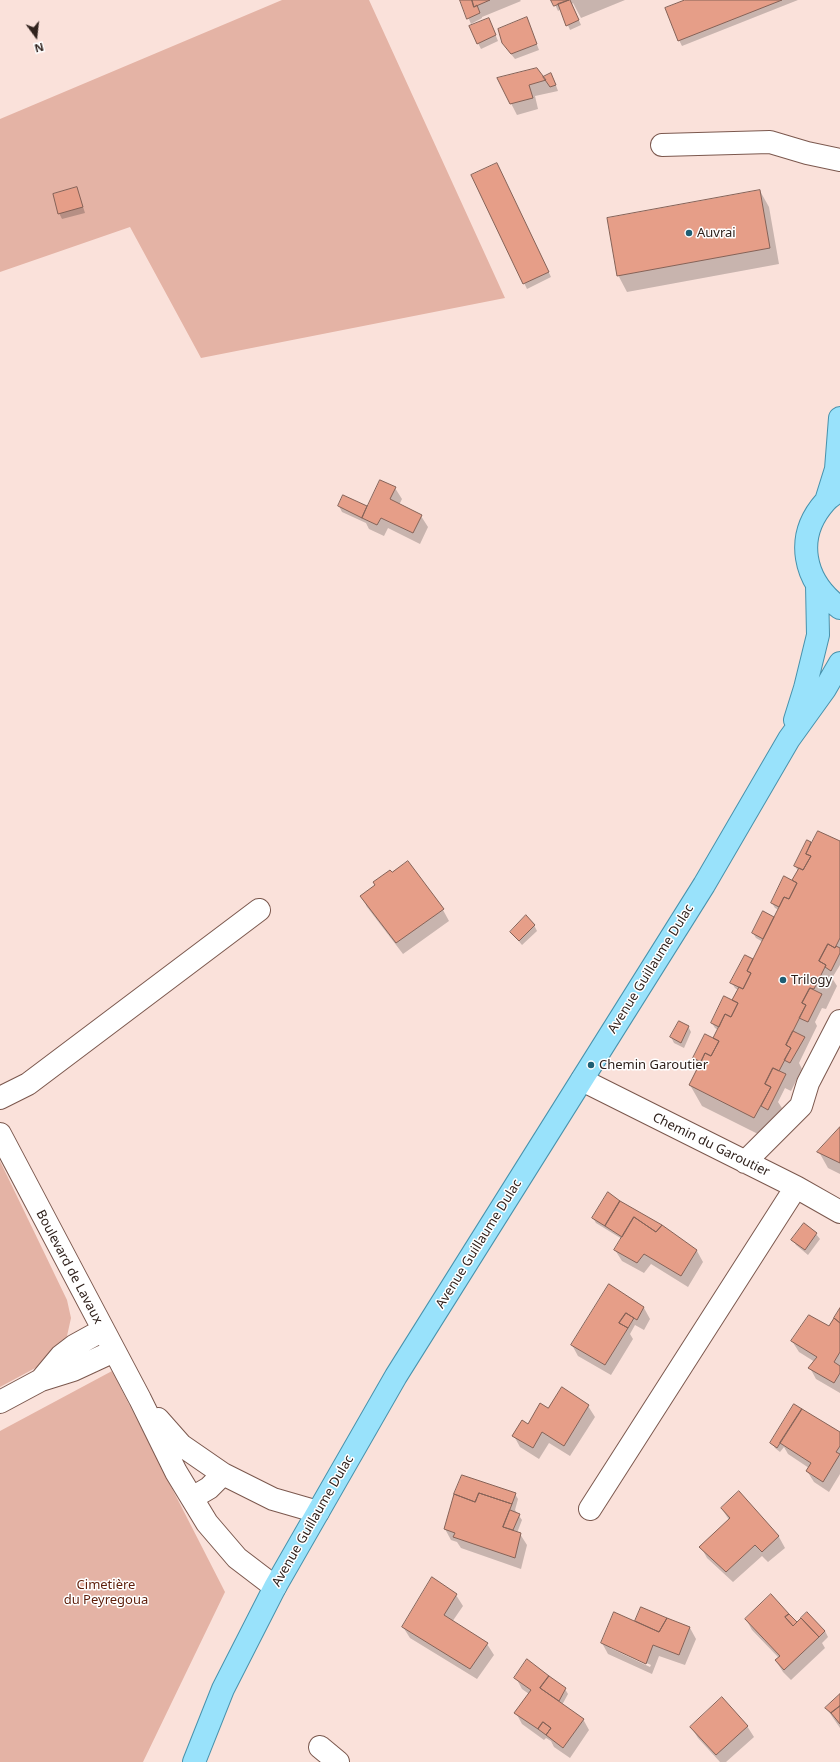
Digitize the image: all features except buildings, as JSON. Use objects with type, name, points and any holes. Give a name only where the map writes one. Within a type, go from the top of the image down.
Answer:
[{"type":"main road","points":[[840,418],[833,496],[813,520],[807,542],[808,564],[817,586],[827,599],[840,608]]},
{"type":"main road","points":[[789,739],[805,688],[818,635],[817,586]]},
{"type":"main road","points":[[789,739],[825,689],[840,663]]},
{"type":"main road","name":"Avenue Guillaume Dulac","points":[[194,1762],[222,1689],[275,1587],[396,1376],[704,885],[789,739]]},
{"type":"street","points":[[662,145],[770,142],[807,153],[840,160]]},
{"type":"street","points":[[0,1098],[28,1084],[259,910]]},
{"type":"street","points":[[745,1162],[801,1106],[808,1083],[840,1021]]},
{"type":"street","name":"Chemin du Garoutier","points":[[582,1080],[796,1187],[840,1212]]},
{"type":"street","name":"Boulevard de Lavaux","points":[[0,1134],[140,1399],[176,1472],[207,1523],[237,1558],[275,1587]]},
{"type":"street","points":[[590,1508],[796,1187]]},
{"type":"street","points":[[41,1380],[61,1356],[74,1346],[103,1330]]},
{"type":"street","points":[[0,1402],[41,1380],[74,1370],[114,1351]]},
{"type":"street","name":"Boulevard de Lavaux","points":[[140,1399],[181,1445],[223,1474],[273,1499],[318,1512]]},
{"type":"street","points":[[192,1498],[209,1488],[223,1474]]},
{"type":"street","points":[[320,1747],[338,1762]]},
{"type":"green space","points":[[282,0],[369,0],[505,298],[201,358],[130,227],[0,272],[0,119]]},
{"type":"green space","points":[[0,1161],[67,1300],[71,1318],[67,1336],[52,1359],[0,1387]]},
{"type":"green space","name":"Cimetière du Peyregoua","points":[[112,1371],[225,1592],[143,1762],[0,1762],[0,1431]]},
{"type":"place","name":"Auvrai","points":[[689,233]]},
{"type":"place","name":"Trilogy","points":[[783,980]]},
{"type":"place","name":"Chemin Garoutier","points":[[591,1065]]}]
